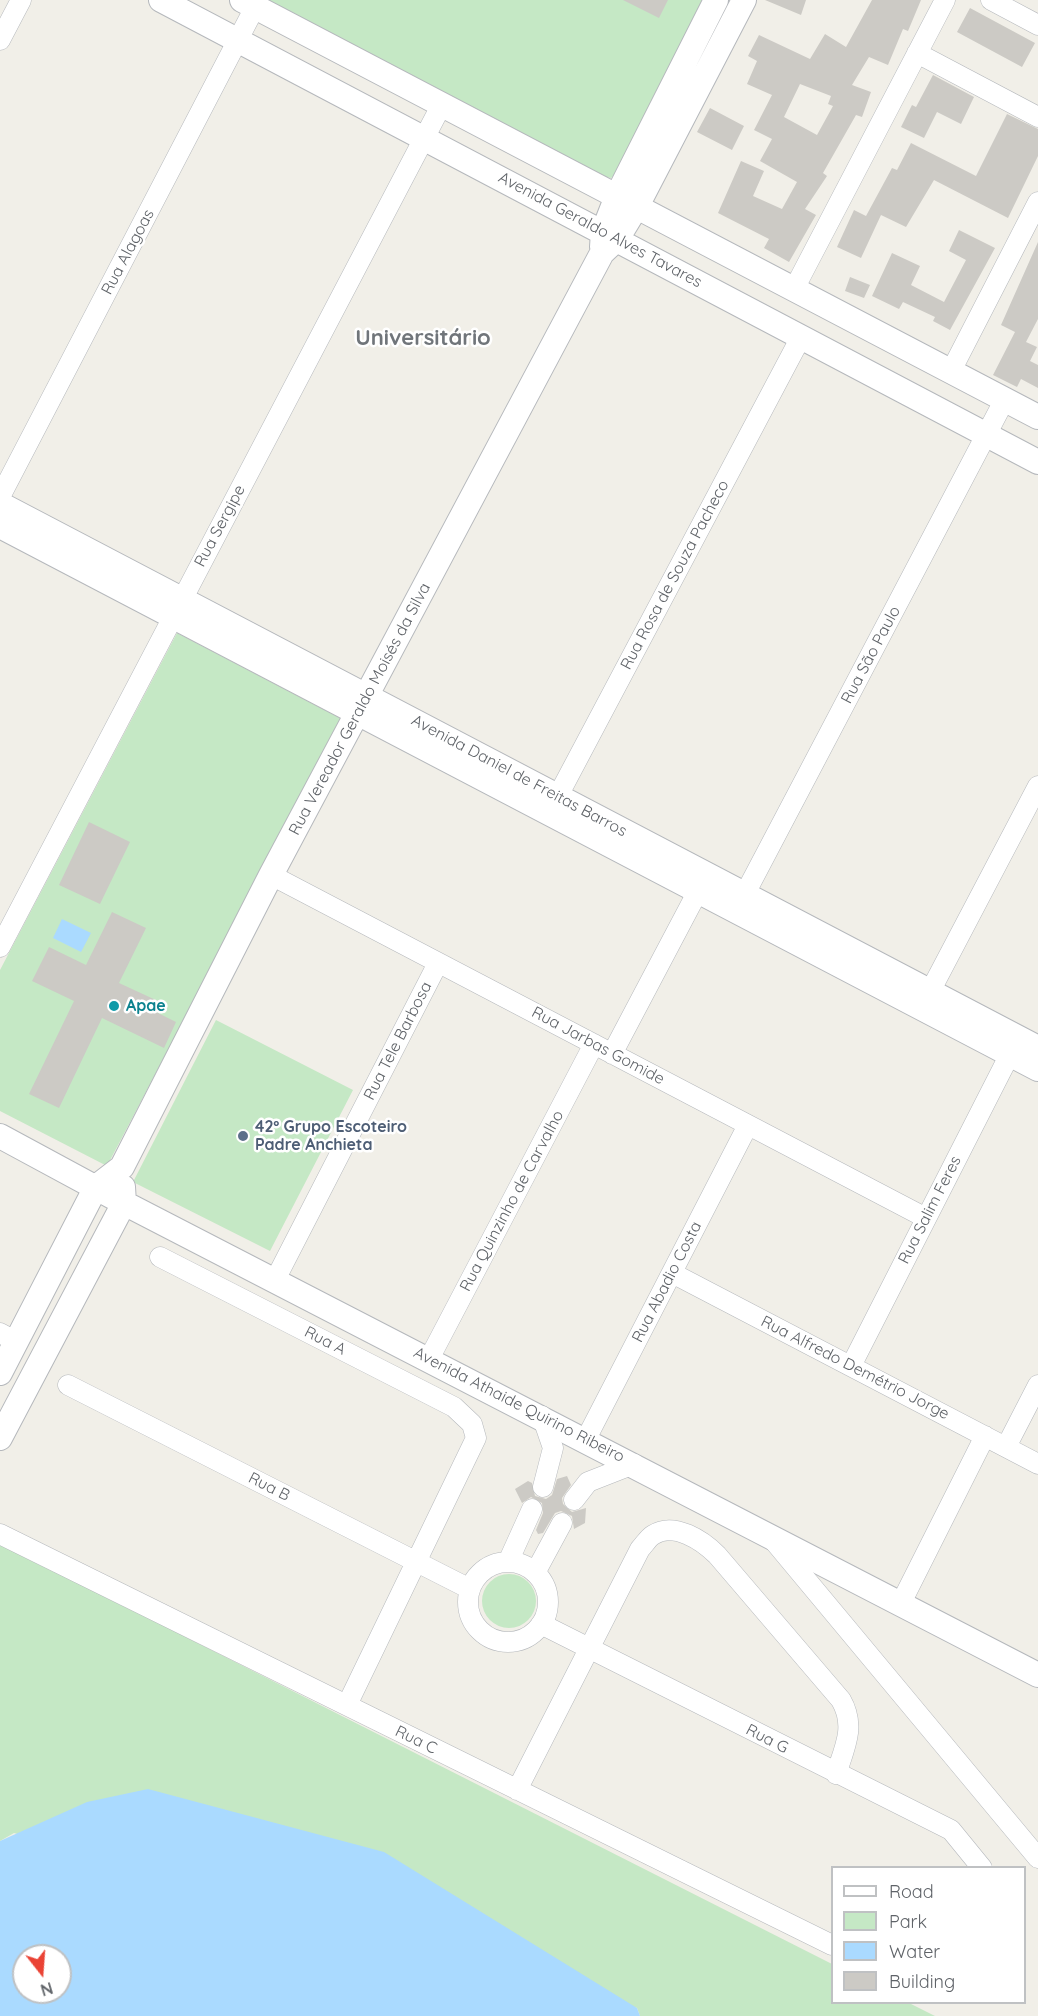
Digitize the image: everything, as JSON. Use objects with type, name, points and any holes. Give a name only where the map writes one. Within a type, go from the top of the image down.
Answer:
[{"type":"street","points":[[0,40],[21,0]]},
{"type":"street","name":"Avenida Geraldo Alves Tavares","points":[[161,0],[424,138],[607,241],[801,337],[1038,462]]},
{"type":"street","name":"Rua Vereador Geraldo Moisés da Silva","points":[[96,1187],[123,1167],[271,875],[607,241],[716,0]]},
{"type":"street","name":"Rua Vereador Geraldo Moisés da Silva","points":[[627,201],[744,0]]},
{"type":"street","points":[[794,289],[945,0]]},
{"type":"street","points":[[991,0],[1038,25]]},
{"type":"street","points":[[249,4],[1038,417]]},
{"type":"street","name":"Rua Alagoas","points":[[0,497],[238,40],[249,4]]},
{"type":"street","points":[[917,53],[1038,117]]},
{"type":"street","name":"Rua Sergipe","points":[[0,947],[441,106]]},
{"type":"street","points":[[951,371],[1038,202]]},
{"type":"street","name":"Rua Rosa de Souza Pacheco","points":[[554,805],[801,337]]},
{"type":"street","name":"Rua São Paulo","points":[[740,902],[1005,399]]},
{"type":"street","name":"Avenida Daniel de Freitas Barros","points":[[0,504],[178,608],[363,705],[926,999],[1038,1048]]},
{"type":"street","name":"Avenida Daniel de Freitas Barros","points":[[0,526],[178,608]]},
{"type":"street","points":[[926,999],[1038,786]]},
{"type":"street","name":"Avenida Daniel de Freitas Barros","points":[[554,805],[698,891],[740,902]]},
{"type":"street","name":"Rua Jarbas Gomide","points":[[271,875],[926,1218]]},
{"type":"street","points":[[612,1054],[698,891]]},
{"type":"street","name":"Rua Tele Barbosa","points":[[275,1280],[438,963]]},
{"type":"street","name":"Avenida Daniel de Freitas Barros","points":[[926,999],[1010,1054],[1038,1069]]},
{"type":"street","name":"Rua Quinzinho de Carvalho","points":[[429,1359],[594,1044]]},
{"type":"street","name":"Rua Salim Feres","points":[[851,1366],[1010,1054]]},
{"type":"street","name":"Rua Abadio Costa","points":[[586,1439],[748,1125]]},
{"type":"street","name":"Avenida Athaide Quirino Ribeiro","points":[[0,1136],[124,1203],[542,1416],[1038,1675]]},
{"type":"street","name":"Rua Vereador Geraldo Moisés da Silva","points":[[123,1167],[124,1203]]},
{"type":"street","points":[[0,1373],[8,1337],[77,1226],[96,1187]]},
{"type":"street","points":[[0,1438],[124,1203]]},
{"type":"street","points":[[77,1226],[104,1238]]},
{"type":"street","name":"Rua A","points":[[160,1257],[454,1407],[472,1424],[476,1438],[416,1562]]},
{"type":"street","name":"Rua Alfredo Demétrio Jorge","points":[[672,1273],[1038,1464]]},
{"type":"street","name":"Rua B","points":[[68,1385],[470,1589]]},
{"type":"street","points":[[1006,1447],[1038,1385]]},
{"type":"street","points":[[542,1416],[552,1448],[543,1487]]},
{"type":"street","points":[[901,1603],[985,1436]]},
{"type":"street","points":[[574,1500],[588,1482],[634,1464]]},
{"type":"street","points":[[508,1562],[532,1509]]},
{"type":"street","points":[[535,1573],[562,1523]]},
{"type":"street","points":[[517,1790],[640,1549],[653,1534],[670,1530],[693,1537],[717,1555],[840,1700],[848,1713],[850,1728],[836,1774]]},
{"type":"street","name":"Rua C","points":[[0,1534],[831,1945]]},
{"type":"street","points":[[768,1534],[1038,1858]]},
{"type":"street","points":[[347,1705],[416,1562]]},
{"type":"street","points":[[508,1562],[518,1564],[535,1573],[544,1584],[547,1598],[546,1611],[541,1624],[531,1634],[518,1641],[504,1642],[490,1638],[478,1629],[471,1618],[468,1604],[470,1589],[485,1570],[496,1564],[508,1562]]},
{"type":"street","name":"Rua G","points":[[541,1624],[951,1830],[980,1866]]},
{"type":"green space","points":[[265,0],[707,0],[617,173],[611,178],[602,176]]},
{"type":"green space","points":[[177,633],[342,719],[107,1166],[0,1111],[0,970]]},
{"type":"green space","name":"42º Grupo Escoteiro Padre Anchieta","points":[[216,1020],[353,1090],[270,1251],[133,1182]]},
{"type":"green space","points":[[0,1543],[831,1963],[831,2004],[911,2004],[935,2016],[640,2016],[637,2008],[14,1833],[0,1841]]},
{"type":"green space","points":[[504,1574],[514,1574],[524,1578],[532,1586],[536,1601],[532,1616],[524,1624],[514,1628],[504,1628],[494,1624],[486,1616],[482,1606],[482,1596],[486,1586],[494,1578]]},
{"type":"water","points":[[62,919],[91,933],[81,952],[53,938]]},
{"type":"water","points":[[148,1789],[384,1852],[637,2008],[640,2016],[0,2016],[0,1841],[87,1802]]},
{"type":"building","points":[[623,0],[668,0],[659,18]]},
{"type":"building","points":[[765,0],[806,0],[801,15]]},
{"type":"building","points":[[872,0],[921,0],[908,31],[903,29],[888,65],[869,57],[852,85],[871,92],[862,117],[856,115],[823,173],[827,176],[805,209],[816,215],[789,262],[764,248],[769,239],[718,213],[741,161],[764,171],[753,196],[782,209],[797,182],[760,161],[772,139],[754,130],[772,95],[747,84],[757,61],[748,56],[759,35],[810,59],[825,34],[846,47]],"holes":[[[800,84],[831,96],[828,104],[833,106],[817,135],[784,117]]]},
{"type":"building","points":[[970,8],[1035,43],[1022,67],[957,32]]},
{"type":"building","points":[[933,75],[974,97],[961,124],[937,112],[924,138],[901,127],[912,105],[916,107]]},
{"type":"building","points":[[710,108],[744,126],[732,150],[697,132]]},
{"type":"building","points":[[1007,114],[1038,129],[1038,156],[1008,218],[934,180],[906,227],[881,215],[861,258],[837,247],[854,210],[866,216],[892,168],[897,170],[911,143],[976,176]]},
{"type":"building","points":[[959,230],[995,248],[950,330],[933,321],[935,317],[903,302],[899,309],[872,296],[892,253],[920,266],[911,285],[944,302],[966,260],[949,251]]},
{"type":"building","points":[[1038,242],[1038,319],[1026,342],[1037,347],[1030,361],[1038,365],[1038,388],[1021,379],[1017,387],[993,375],[1015,332],[1001,325]]},
{"type":"building","points":[[850,277],[870,285],[864,298],[845,291]]},
{"type":"building","points":[[89,822],[130,842],[100,904],[59,885]]},
{"type":"building","name":"Apae","points":[[112,912],[146,928],[119,983],[158,1001],[154,1011],[176,1022],[164,1048],[102,1018],[59,1108],[29,1094],[74,1001],[32,981],[49,947],[86,965]]},
{"type":"building","points":[[567,1476],[571,1485],[562,1498],[563,1504],[572,1512],[586,1508],[585,1523],[574,1529],[572,1516],[561,1511],[555,1513],[543,1533],[538,1534],[536,1530],[543,1513],[542,1503],[531,1497],[522,1503],[515,1489],[528,1481],[532,1483],[535,1496],[546,1499],[552,1495],[557,1479]]},
{"type":"place","name":"Apae","points":[[114,1006]]},
{"type":"place","name":"42º Grupo Escoteiro Padre Anchieta","points":[[243,1136]]},
{"type":"district","name":"Universitário","points":[[423,338]]}]
